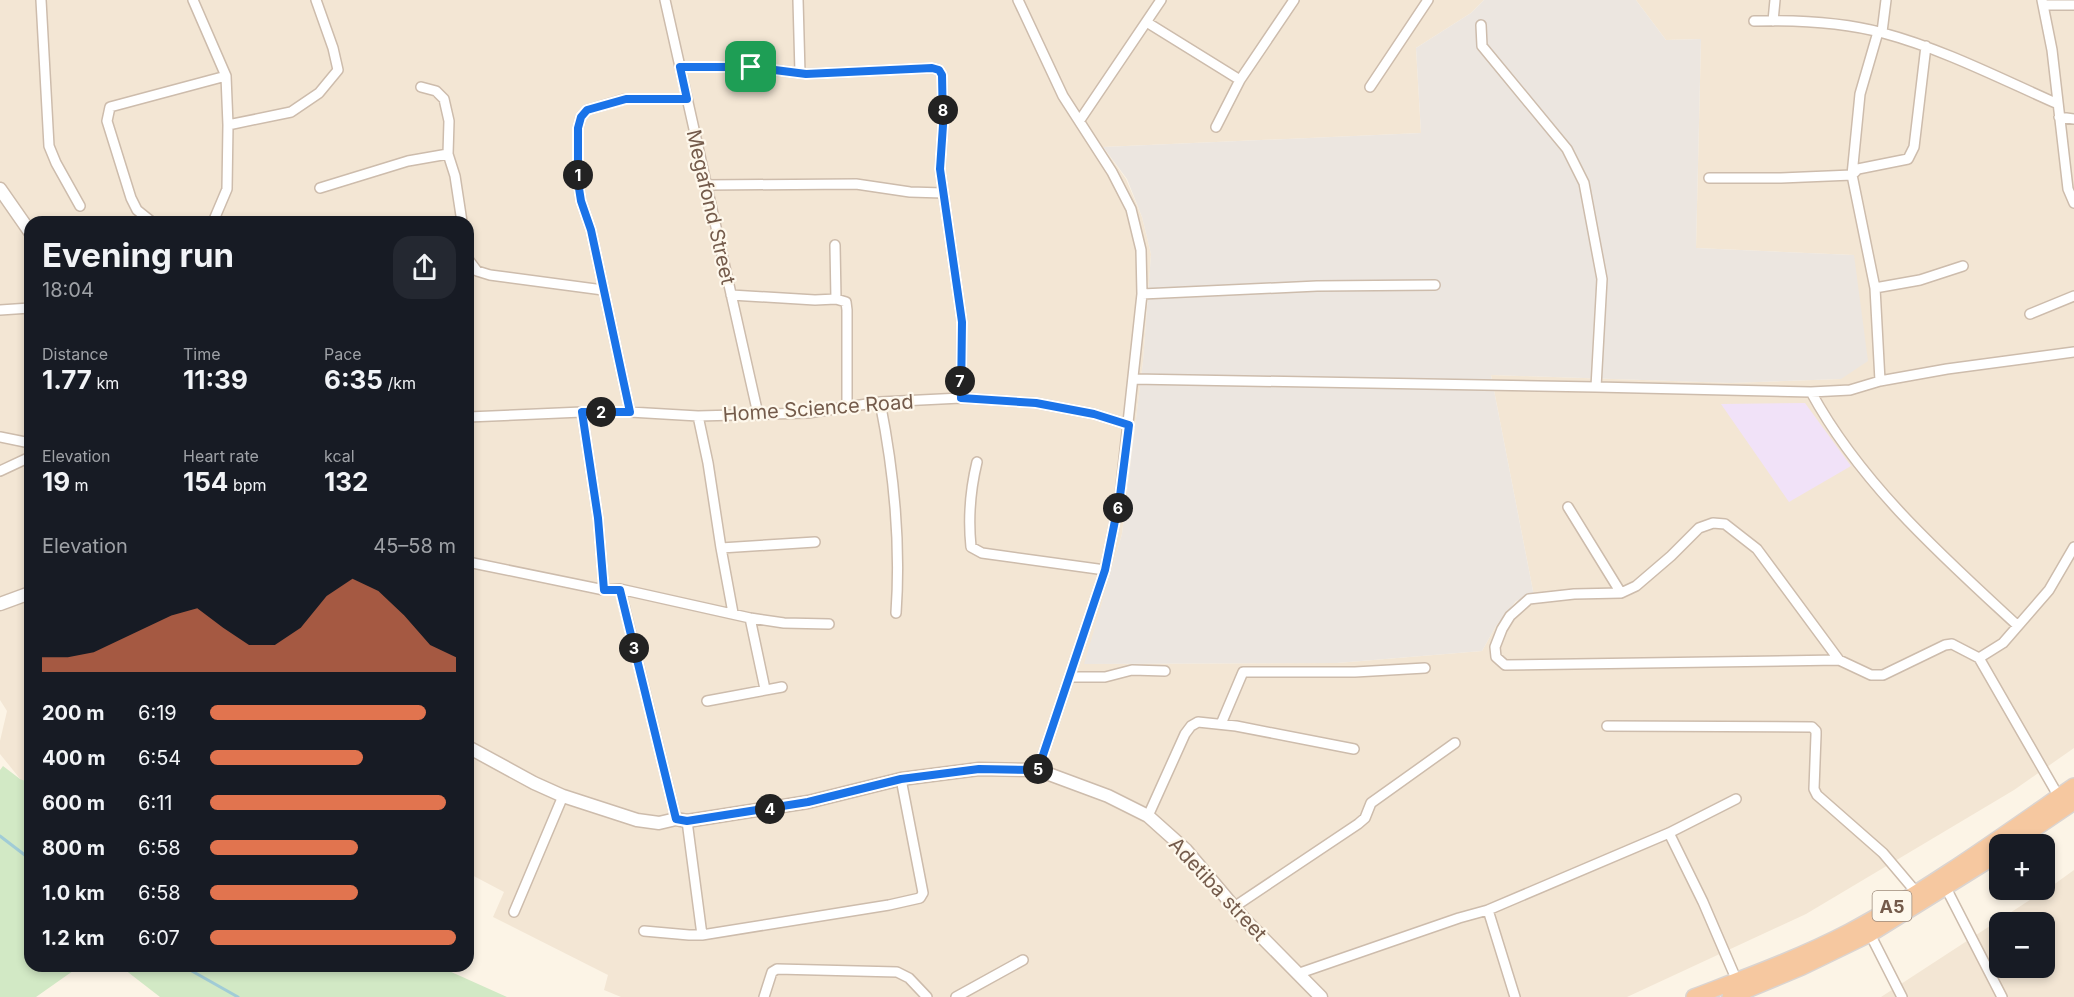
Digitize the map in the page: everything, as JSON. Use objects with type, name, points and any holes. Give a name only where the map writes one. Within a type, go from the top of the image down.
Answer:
[{"type":"highway","name":"A5","points":[[1694,997],[1795,958],[1835,939],[1916,892],[2074,786]]},
{"type":"highway","points":[[2027,834],[2074,802]]},
{"type":"highway","name":"A5","points":[[1730,997],[1802,967],[1870,934],[1989,860]]},
{"type":"street","points":[[41,0],[49,146],[80,206]]},
{"type":"street","points":[[193,0],[226,76],[227,189],[216,216]]},
{"type":"street","points":[[228,125],[291,112],[319,93],[338,70],[333,48],[316,0]]},
{"type":"street","name":"Megafond Street","points":[[665,0],[758,414]]},
{"type":"street","points":[[798,0],[800,73]]},
{"type":"street","points":[[1080,120],[1161,0]]},
{"type":"street","points":[[1216,127],[1240,80],[1294,0]]},
{"type":"street","points":[[1370,87],[1428,0]]},
{"type":"street","points":[[1773,21],[1775,0]]},
{"type":"street","points":[[1880,381],[1875,288],[1852,175],[1860,94],[1880,32],[1886,0]]},
{"type":"street","points":[[474,750],[563,796],[637,820],[659,823],[808,802],[901,779],[979,769],[1038,770],[1105,570],[1120,496],[1142,294],[1141,250],[1131,209],[1112,172],[1063,96],[1021,2]]},
{"type":"street","points":[[2074,5],[2042,3],[2052,50],[2068,189],[2074,203]]},
{"type":"street","points":[[1754,21],[1849,26],[1880,32],[1926,46],[2058,104]]},
{"type":"street","points":[[1148,22],[1240,80]]},
{"type":"street","points":[[1481,25],[1482,46],[1568,149],[1584,183],[1602,279],[1596,387]]},
{"type":"street","points":[[1710,178],[1852,175],[1858,169],[1908,159],[1914,147],[1926,46]]},
{"type":"street","points":[[680,67],[751,67],[800,73],[932,68],[939,70],[942,75],[943,125],[940,169],[962,322],[961,398]]},
{"type":"street","points":[[144,216],[137,210],[131,198],[107,122],[110,107],[226,76]]},
{"type":"street","points":[[421,87],[436,91],[444,99],[448,121],[448,154],[455,176],[461,216]]},
{"type":"street","points":[[630,412],[591,230],[581,201],[578,182],[578,128],[581,117],[587,110],[626,99],[687,99]]},
{"type":"street","points":[[2059,117],[2074,119]]},
{"type":"street","points":[[320,189],[408,161],[448,154]]},
{"type":"street","points":[[706,185],[856,184],[910,192],[943,193]]},
{"type":"street","points":[[0,189],[24,223]]},
{"type":"street","points":[[836,245],[836,299]]},
{"type":"street","points":[[1875,288],[1920,280],[1963,266]]},
{"type":"street","points":[[474,267],[490,275],[603,290]]},
{"type":"street","points":[[1142,294],[1317,286],[1435,285]]},
{"type":"street","points":[[731,295],[814,300],[836,299],[846,302],[847,406]]},
{"type":"street","points":[[2030,314],[2074,296]]},
{"type":"street","points":[[0,310],[24,308]]},
{"type":"street","points":[[1133,379],[1811,392],[1850,390],[1880,381],[1947,369],[2074,352]]},
{"type":"street","points":[[1811,392],[1826,419],[1852,454],[1901,513],[1936,550],[2018,626]]},
{"type":"street","name":"Home Science Road","points":[[474,417],[582,412],[698,416],[808,413],[880,402],[961,398],[1036,403],[1094,414],[1129,425]]},
{"type":"street","points":[[880,402],[889,450],[897,518],[899,579],[896,613]]},
{"type":"street","points":[[582,412],[598,518],[604,590]]},
{"type":"street","points":[[698,416],[733,613]]},
{"type":"street","points":[[0,437],[24,440]]},
{"type":"street","points":[[0,471],[24,460]]},
{"type":"street","points":[[977,462],[970,496],[971,548],[982,553],[1105,570]]},
{"type":"street","points":[[1568,507],[1621,593]]},
{"type":"street","points":[[1839,660],[1756,549],[1725,524],[1713,523],[1698,528],[1671,556],[1636,586],[1621,593],[1574,594],[1529,599],[1510,615],[1495,647],[1496,657],[1505,665],[1839,660],[1871,675],[1883,675],[1945,645],[1952,644],[1979,657],[2059,796]]},
{"type":"street","points":[[721,548],[815,542]]},
{"type":"street","points":[[1979,657],[2003,643],[2018,626],[2049,590],[2074,547]]},
{"type":"street","points":[[474,563],[604,590],[620,590],[750,618],[784,623],[829,624]]},
{"type":"street","points":[[620,590],[681,820],[702,935]]},
{"type":"street","points":[[0,604],[24,595]]},
{"type":"street","points":[[750,618],[765,689]]},
{"type":"street","points":[[1221,724],[1243,672],[1355,672],[1425,668]]},
{"type":"street","points":[[1069,677],[1105,677],[1132,670],[1165,671]]},
{"type":"street","points":[[707,701],[782,687]]},
{"type":"street","points":[[1148,816],[1185,734],[1191,726],[1198,722],[1314,739],[1354,748]]},
{"type":"street","points":[[1607,726],[1812,727],[1816,730],[1814,789],[1817,795],[1883,853],[1916,892]]},
{"type":"street","points":[[1234,908],[1359,824],[1365,818],[1371,804],[1455,743]]},
{"type":"street","name":"Adetiba street","points":[[1038,770],[1108,796],[1148,816],[1186,850],[1234,908],[1321,997]]},
{"type":"street","points":[[644,931],[702,935],[920,898],[923,893],[901,779]]},
{"type":"street","points":[[514,912],[563,796]]},
{"type":"street","points":[[1298,974],[1488,910],[1669,833],[1736,799]]},
{"type":"street","points":[[1669,833],[1703,902],[1737,981]]},
{"type":"street","points":[[1946,888],[2002,997]]},
{"type":"street","points":[[1488,910],[1515,997]]},
{"type":"street","points":[[1870,934],[1902,997]]},
{"type":"street","points":[[956,997],[1023,960]]},
{"type":"street","points":[[764,997],[772,972],[777,969],[897,972],[909,978],[927,997]]},
{"type":"shaded area","points":[[0,0],[1484,0],[1471,13],[1416,48],[1421,133],[1103,147],[1126,179],[1142,217],[1151,254],[1143,361],[1122,534],[1085,664],[1337,663],[1482,651],[1496,626],[1517,601],[1534,596],[1491,375],[1731,383],[1841,379],[1854,255],[1696,248],[1701,39],[1666,40],[1636,0],[2074,0],[2074,748],[2014,790],[1806,914],[1627,997],[621,997],[604,990],[608,975],[493,917],[504,892],[474,876],[474,216],[24,216],[24,790],[21,780],[0,754],[0,741],[7,711],[0,700]]},
{"type":"shaded area","points":[[1484,0],[1636,0],[1666,40],[1701,39],[1696,248],[1854,255],[1868,361],[1841,379],[1731,383],[1491,375],[1534,596],[1516,601],[1496,626],[1482,651],[1337,663],[1084,664],[1122,534],[1143,361],[1151,254],[1142,217],[1127,179],[1103,147],[1421,133],[1416,48],[1471,13]]},
{"type":"shaded area","points":[[1805,403],[1851,466],[1789,502],[1721,404]]},
{"type":"shaded area","points":[[2074,870],[2074,997],[1881,997],[1989,927],[1989,978],[2055,978],[2055,912],[2011,912],[2030,900],[2055,900],[2055,884]]},
{"type":"green space","points":[[3,766],[24,781],[24,972],[71,972],[36,997],[0,997],[0,770]]},
{"type":"green space","points":[[128,972],[451,972],[507,997],[160,997]]},
{"type":"waterway","points":[[0,836],[24,854]]},
{"type":"waterway","points":[[194,972],[238,997]]},
{"type":"route","points":[[680,67],[751,67],[806,74],[932,68],[939,70],[942,75],[943,125],[940,169],[962,322],[961,398],[1036,403],[1094,414],[1129,425],[1120,496],[1105,570],[1038,770],[979,769],[949,772],[901,779],[774,809],[687,821],[676,819],[620,590],[604,590],[598,518],[582,412],[630,412],[591,230],[581,201],[578,182],[578,128],[581,117],[587,110],[626,99],[687,99],[680,67]]}]
